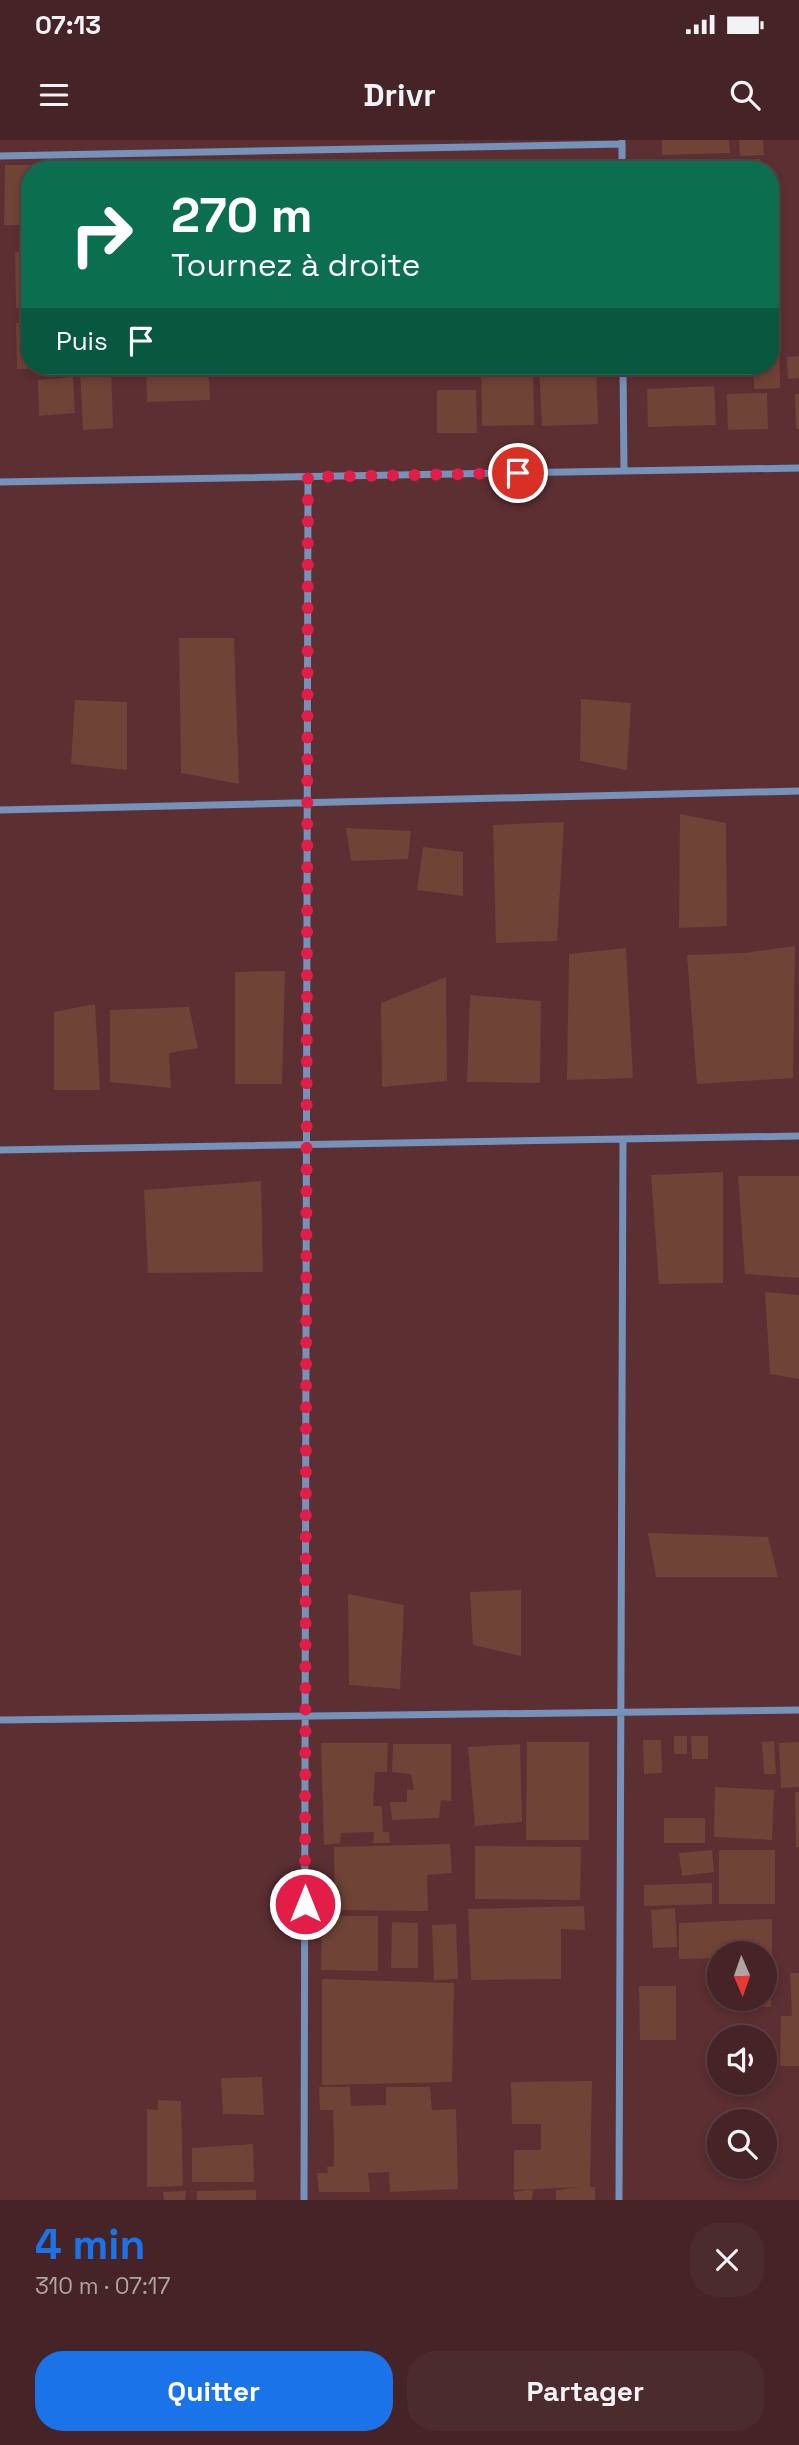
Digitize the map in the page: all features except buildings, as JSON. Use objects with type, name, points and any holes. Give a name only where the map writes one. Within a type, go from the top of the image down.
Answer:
[{"type":"street","points":[[0,156],[622,142],[622,161]]},
{"type":"street","points":[[623,375],[624,471]]},
{"type":"street","points":[[0,482],[799,468]]},
{"type":"street","points":[[304,2200],[308,477]]},
{"type":"street","points":[[0,810],[799,791]]},
{"type":"street","points":[[0,1150],[799,1136]]},
{"type":"street","points":[[619,2200],[623,1139]]},
{"type":"street","points":[[0,1720],[799,1710]]},
{"type":"route","points":[[305,1904],[308,477],[518,473]]}]
